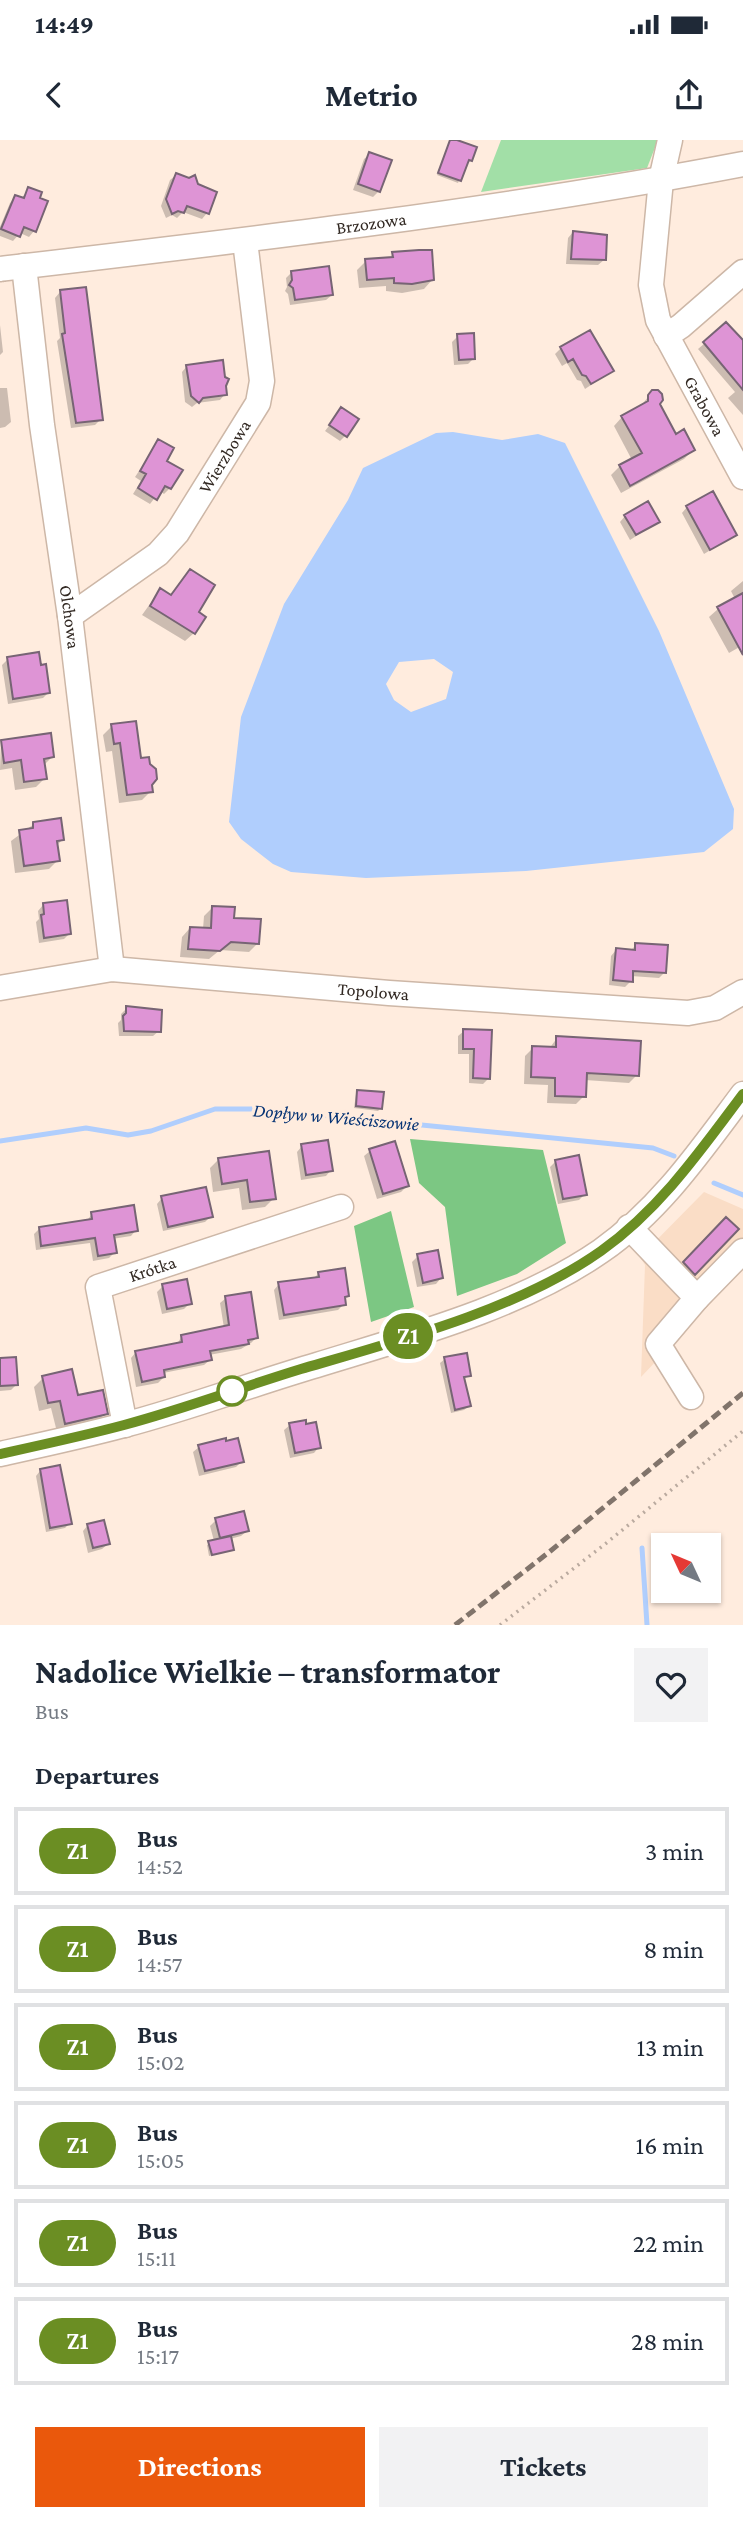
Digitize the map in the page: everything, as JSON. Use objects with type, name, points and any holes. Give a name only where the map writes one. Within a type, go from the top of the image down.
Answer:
[{"type":"street","name":"Grabowa","points":[[670,140],[661,180],[651,285],[658,320],[743,477]]},
{"type":"street","name":"Brzozowa","points":[[12,267],[245,241],[661,180],[743,164]]},
{"type":"street","name":"Wierzbowa","points":[[70,616],[158,554],[170,540],[258,403],[262,381],[245,241]]},
{"type":"street","name":"Olchowa","points":[[12,267],[42,425],[70,616],[113,969]]},
{"type":"street","points":[[666,336],[743,272]]},
{"type":"street","name":"Topolowa","points":[[0,988],[113,969],[389,993],[688,1013],[715,1009],[743,992]]},
{"type":"street","points":[[0,1454],[124,1425],[390,1343],[509,1301],[552,1280],[602,1250],[657,1203],[743,1094]]},
{"type":"street","name":"Krótka","points":[[124,1425],[98,1287],[341,1207]]},
{"type":"street","points":[[629,1227],[697,1298]]},
{"type":"street","points":[[691,1398],[659,1343],[697,1298],[743,1251]]},
{"type":"path","points":[[500,1625],[604,1545],[743,1431]]},
{"type":"shaded area","points":[[704,1192],[743,1209],[743,1269],[641,1377],[645,1265],[640,1257]]},
{"type":"green space","points":[[501,140],[658,140],[647,168],[481,192]]},
{"type":"green space","points":[[410,1139],[543,1150],[566,1243],[517,1274],[457,1296],[445,1207],[419,1183]]},
{"type":"green space","points":[[391,1211],[414,1307],[371,1322],[354,1226]]},
{"type":"water","points":[[453,432],[502,440],[538,434],[565,443],[659,631],[734,809],[733,829],[704,852],[526,871],[366,878],[291,872],[273,864],[241,839],[229,822],[241,717],[284,604],[348,500],[363,468],[436,433]],"holes":[[[434,659],[453,672],[446,699],[411,712],[394,700],[386,684],[399,662]]]},
{"type":"building","points":[[450,140],[477,147],[461,181],[438,173]]},
{"type":"building","points":[[369,152],[392,160],[380,192],[358,184]]},
{"type":"building","points":[[176,173],[189,178],[195,175],[198,184],[217,192],[209,214],[187,206],[184,213],[178,211],[172,214],[166,199]]},
{"type":"building","points":[[28,187],[42,192],[40,198],[48,201],[36,232],[24,227],[20,237],[1,229],[15,195],[24,198]]},
{"type":"building","points":[[573,231],[607,235],[606,260],[571,259]]},
{"type":"building","points":[[432,250],[434,280],[412,284],[394,283],[394,278],[367,280],[365,259],[393,257],[392,252]]},
{"type":"building","points":[[329,266],[333,295],[295,300],[293,288],[289,285],[292,280],[291,271]]},
{"type":"building","points":[[86,287],[103,420],[76,423],[62,334],[65,333],[60,290]]},
{"type":"building","points":[[726,322],[743,340],[743,390],[703,342]]},
{"type":"building","points":[[590,330],[614,371],[591,384],[573,359],[568,362],[560,347]]},
{"type":"building","points":[[474,333],[475,359],[459,360],[457,334]]},
{"type":"building","points":[[223,360],[225,377],[229,379],[226,386],[227,395],[203,398],[199,403],[191,396],[186,365]]},
{"type":"building","points":[[652,390],[658,390],[662,394],[663,400],[660,404],[676,434],[684,429],[695,450],[630,486],[619,465],[642,453],[621,416],[648,401]]},
{"type":"building","points":[[341,407],[359,419],[347,437],[329,425]]},
{"type":"building","points":[[158,439],[174,448],[167,461],[183,470],[171,489],[165,486],[157,500],[138,488],[146,474],[140,471]]},
{"type":"building","points":[[713,491],[737,535],[710,550],[686,506]]},
{"type":"building","points":[[648,501],[660,522],[636,535],[624,515]]},
{"type":"building","points":[[190,569],[215,585],[199,612],[206,617],[195,634],[150,606],[160,588],[171,595]]},
{"type":"building","points":[[743,593],[743,655],[717,607]]},
{"type":"building","points":[[39,652],[41,665],[46,664],[50,693],[13,699],[7,657]]},
{"type":"building","points":[[136,721],[141,758],[149,757],[150,764],[156,769],[157,779],[152,785],[153,792],[127,795],[120,743],[114,744],[111,724]]},
{"type":"building","points":[[51,733],[54,757],[44,759],[47,779],[24,782],[21,760],[4,763],[1,740]]},
{"type":"building","points":[[61,818],[64,840],[57,841],[60,861],[24,866],[19,830],[33,828],[33,822]]},
{"type":"building","points":[[67,900],[71,934],[44,938],[41,915],[44,914],[43,903]]},
{"type":"building","points":[[212,906],[235,907],[234,918],[261,919],[259,944],[231,942],[220,951],[188,949],[190,927],[211,928]]},
{"type":"building","points":[[635,943],[668,945],[666,973],[633,971],[633,982],[613,980],[616,948],[635,950]]},
{"type":"building","points":[[126,1006],[162,1010],[161,1032],[124,1031],[123,1016]]},
{"type":"building","points":[[463,1029],[492,1030],[490,1079],[473,1078],[474,1049],[463,1049]]},
{"type":"building","points":[[556,1036],[641,1041],[639,1076],[587,1073],[586,1097],[555,1096],[555,1078],[531,1077],[532,1046],[556,1047]]},
{"type":"building","points":[[357,1090],[384,1092],[382,1109],[356,1106]]},
{"type":"building","points":[[328,1140],[333,1171],[306,1175],[301,1144]]},
{"type":"building","points":[[395,1141],[409,1186],[383,1194],[369,1149]]},
{"type":"building","points":[[269,1151],[276,1199],[250,1202],[247,1180],[222,1184],[218,1158]]},
{"type":"building","points":[[579,1155],[587,1195],[563,1199],[555,1160]]},
{"type":"building","points":[[206,1187],[213,1217],[168,1227],[161,1196]]},
{"type":"building","points":[[134,1205],[138,1231],[114,1235],[117,1253],[98,1256],[95,1238],[41,1246],[39,1227],[92,1219],[91,1212]]},
{"type":"building","points":[[726,1217],[739,1229],[695,1275],[683,1262]]},
{"type":"building","points":[[438,1250],[443,1278],[423,1283],[417,1254]]},
{"type":"building","points":[[345,1268],[349,1296],[345,1297],[346,1305],[284,1315],[278,1282],[319,1277],[318,1272]]},
{"type":"building","points":[[187,1279],[192,1304],[167,1309],[162,1284]]},
{"type":"building","points":[[251,1292],[258,1338],[248,1340],[249,1344],[210,1351],[212,1360],[164,1370],[165,1377],[142,1382],[135,1351],[182,1342],[181,1335],[229,1325],[225,1296]]},
{"type":"building","points":[[467,1353],[471,1376],[464,1377],[471,1406],[455,1410],[444,1357]]},
{"type":"building","points":[[16,1357],[18,1385],[0,1386],[0,1358]]},
{"type":"building","points":[[72,1369],[78,1395],[103,1390],[108,1414],[65,1424],[60,1401],[48,1403],[42,1376]]},
{"type":"building","points":[[306,1420],[306,1424],[316,1422],[321,1448],[295,1453],[289,1423]]},
{"type":"building","points":[[226,1438],[226,1441],[238,1438],[244,1462],[205,1471],[198,1445]]},
{"type":"building","points":[[60,1465],[72,1524],[50,1528],[40,1469]]},
{"type":"building","points":[[244,1511],[249,1531],[220,1538],[215,1518]]},
{"type":"building","points":[[104,1520],[110,1544],[93,1548],[87,1524]]},
{"type":"building","points":[[231,1536],[234,1550],[212,1555],[208,1541]]},
{"type":"waterway","name":"Dopływ w Wieściszowie","points":[[0,1141],[86,1128],[128,1135],[151,1131],[215,1109],[260,1109],[653,1148],[674,1156]]},
{"type":"waterway","name":"Dopływ w Wieściszowie","points":[[714,1183],[743,1195]]},
{"type":"waterway","points":[[642,1548],[647,1625]]},
{"type":"railway","points":[[455,1625],[548,1553],[743,1393]]},
{"type":"bus line","name":"Z1","points":[[0,1454],[168,1412],[390,1343],[509,1301],[552,1280],[602,1250],[657,1203],[743,1094]]}]
